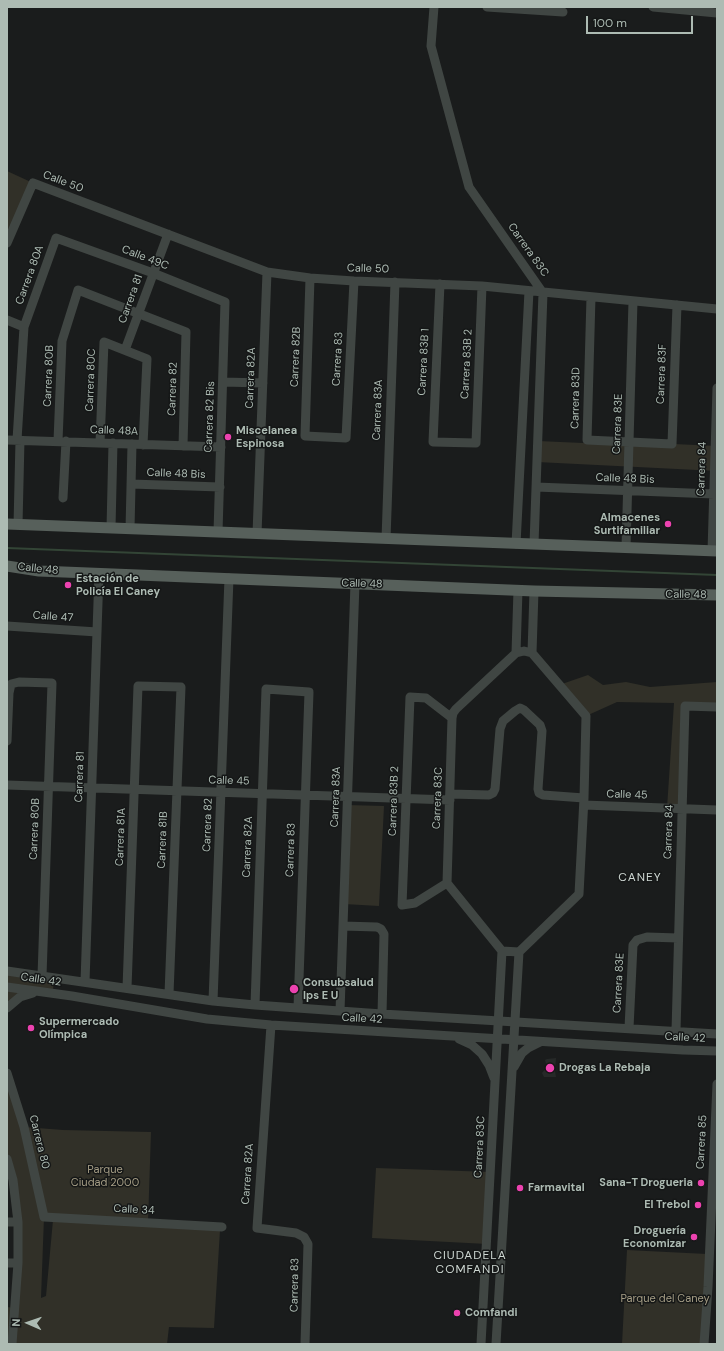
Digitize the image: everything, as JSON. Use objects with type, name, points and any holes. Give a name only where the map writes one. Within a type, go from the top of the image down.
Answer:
[{"type":"main road","points":[[12,525],[714,551]]},
{"type":"main road","name":"Calle 48","points":[[7,566],[39,571],[534,591],[717,595]]},
{"type":"street","name":"Carrera 83C","points":[[434,7],[431,46],[469,187],[543,293],[534,544]]},
{"type":"street","points":[[487,7],[563,12]]},
{"type":"street","points":[[653,7],[717,13]]},
{"type":"street","name":"Calle 50","points":[[7,243],[33,183],[267,272],[310,278],[354,281],[482,286],[717,309]]},
{"type":"street","name":"Carrera 81","points":[[125,350],[168,234]]},
{"type":"street","name":"Calle 49C","points":[[56,238],[153,273],[225,302]]},
{"type":"street","name":"Carrera 80A","points":[[12,525],[24,327],[56,238]]},
{"type":"street","name":"Carrera 82A","points":[[257,534],[267,272]]},
{"type":"street","name":"Carrera 82B","points":[[310,278],[305,436],[346,438]]},
{"type":"street","name":"Carrera 83","points":[[346,438],[354,281]]},
{"type":"street","name":"Carrera 83A","points":[[386,539],[395,282]]},
{"type":"street","name":"Carrera 83B 1","points":[[440,284],[433,442],[476,443]]},
{"type":"street","name":"Carrera 83B 2","points":[[476,443],[482,286]]},
{"type":"street","name":"Carrera 80B","points":[[63,498],[62,341],[78,290],[138,312]]},
{"type":"street","name":"Carrera 83C","points":[[516,544],[529,291]]},
{"type":"street","name":"Carrera 83D","points":[[591,297],[587,440],[672,444]]},
{"type":"street","name":"Carrera 83E","points":[[626,548],[633,301]]},
{"type":"street","name":"Carrera 82 Bis","points":[[218,532],[225,302]]},
{"type":"street","name":"Carrera 83F","points":[[672,444],[677,305]]},
{"type":"street","name":"Carrera 82","points":[[138,312],[186,332],[183,446]]},
{"type":"street","points":[[7,320],[24,327]]},
{"type":"street","name":"Carrera 80C","points":[[100,443],[104,342],[125,350]]},
{"type":"street","points":[[125,350],[147,359],[143,445]]},
{"type":"street","points":[[223,382],[262,383]]},
{"type":"street","name":"Carrera 84","points":[[714,551],[717,388]]},
{"type":"street","name":"Calle 48A","points":[[7,440],[221,448]]},
{"type":"street","points":[[111,528],[113,443]]},
{"type":"street","points":[[130,529],[132,444]]},
{"type":"street","name":"Calle 48 Bis","points":[[131,484],[220,488]]},
{"type":"street","name":"Calle 48 Bis","points":[[536,487],[714,494]]},
{"type":"street","name":"Carrera 81","points":[[85,982],[99,573]]},
{"type":"street","name":"Carrera 82","points":[[213,1001],[228,578]]},
{"type":"street","name":"Carrera 83A","points":[[340,1011],[355,583]]},
{"type":"street","points":[[516,653],[518,590]]},
{"type":"street","points":[[532,653],[534,591]]},
{"type":"street","name":"Calle 47","points":[[7,626],[97,632]]},
{"type":"street","points":[[452,718],[456,709],[516,653],[524,652],[532,653],[586,716],[584,802],[579,894],[519,952],[496,1344]]},
{"type":"street","name":"Carrera 80B","points":[[7,741],[9,693],[11,684],[19,682],[52,683],[42,976]]},
{"type":"street","name":"Carrera 81B","points":[[138,686],[181,687],[169,994]]},
{"type":"street","name":"Carrera 81A","points":[[127,988],[138,686]]},
{"type":"street","name":"Carrera 82A","points":[[255,1005],[266,689],[309,692]]},
{"type":"street","name":"Carrera 83","points":[[298,1008],[309,692]]},
{"type":"street","name":"Carrera 83B 2","points":[[446,883],[415,903],[402,905],[410,697],[426,698],[452,718]]},
{"type":"street","name":"Carrera 84","points":[[676,1031],[685,706],[717,707]]},
{"type":"street","name":"Calle 45","points":[[7,785],[406,799],[490,796],[495,789],[500,729],[503,721],[520,708],[540,726],[542,731],[539,793],[584,802],[717,810]]},
{"type":"street","name":"Carrera 83C","points":[[446,883],[452,718]]},
{"type":"street","points":[[446,883],[502,951],[519,952]]},
{"type":"street","points":[[343,926],[372,926],[381,929],[384,939],[382,1014]]},
{"type":"street","name":"Carrera 83E","points":[[629,1028],[633,945],[637,940],[647,937],[678,938]]},
{"type":"street","name":"Carrera 83C","points":[[481,1344],[502,951]]},
{"type":"street","name":"Calle 42","points":[[7,971],[213,1001],[255,1005],[717,1034]]},
{"type":"street","name":"Calle 42","points":[[7,987],[207,1019],[271,1025],[717,1051]]},
{"type":"street","points":[[7,1008],[20,997],[36,992]]},
{"type":"street","name":"Carrera 82A","points":[[271,1025],[257,1228],[296,1233]]},
{"type":"street","points":[[448,1036],[461,1039],[472,1045],[482,1054],[494,1077],[495,1090]]},
{"type":"street","points":[[512,1074],[514,1066],[522,1053],[541,1041]]},
{"type":"street","name":"Carrera 80","points":[[7,1073],[24,1127],[44,1217]]},
{"type":"street","name":"Carrera 85","points":[[704,1344],[713,1287],[717,1084]]},
{"type":"street","points":[[7,1159],[18,1222],[18,1263],[11,1307],[12,1344]]},
{"type":"street","name":"Calle 34","points":[[44,1217],[222,1227]]},
{"type":"street","points":[[488,1220],[492,1225],[496,1226],[504,1221]]},
{"type":"street","points":[[7,1222],[18,1222]]},
{"type":"street","name":"Carrera 83","points":[[296,1233],[304,1237],[308,1244],[305,1344]]},
{"type":"street","points":[[486,1257],[489,1253],[494,1252],[499,1254],[502,1258]]},
{"type":"street","points":[[7,1263],[18,1263]]},
{"type":"shaded area","name":"Drogas La Rebaja","points":[[556,1058],[556,1077],[544,1077],[542,1073],[547,1067],[545,1060]]},
{"type":"green space","points":[[7,171],[33,183],[7,243]]},
{"type":"green space","points":[[587,440],[717,446],[717,471],[537,462],[538,441],[583,443]]},
{"type":"green space","points":[[588,675],[603,685],[626,682],[650,687],[717,682],[717,707],[685,706],[682,809],[667,808],[674,703],[617,702],[586,716],[559,685]]},
{"type":"green space","points":[[347,805],[384,806],[379,906],[344,904]]},
{"type":"green space","points":[[7,971],[55,978],[52,994],[35,992],[7,1008]]},
{"type":"green space","name":"Parque Ciudad 2000","points":[[7,1073],[24,1127],[63,1130],[151,1132],[148,1223],[44,1217],[41,1298],[46,1296],[53,1220],[220,1230],[214,1328],[169,1327],[167,1344],[7,1344],[7,1307],[15,1308],[18,1263],[7,1159]]},
{"type":"green space","points":[[376,1168],[491,1172],[487,1244],[372,1238]]},
{"type":"green space","name":"Parque del Caney","points":[[627,1250],[707,1254],[702,1344],[622,1344]]},
{"type":"waterway","points":[[7,548],[717,575]]},
{"type":"place","name":"Miscelanea Espinosa","points":[[228,437]]},
{"type":"place","name":"Almacenes Surtifamiliar","points":[[668,524]]},
{"type":"place","name":"Estación de Policía El Caney","points":[[68,585]]},
{"type":"place","name":"Consubsalud Ips E U","points":[[294,989]]},
{"type":"place","name":"Supermercado Olímpica","points":[[31,1028]]},
{"type":"place","name":"Drogas La Rebaja","points":[[550,1068]]},
{"type":"place","name":"Sana-T Drogueria","points":[[701,1183]]},
{"type":"place","name":"Farmavital","points":[[520,1188]]},
{"type":"place","name":"El Trebol","points":[[698,1205]]},
{"type":"place","name":"Droguería Economizar","points":[[694,1237]]},
{"type":"place","name":"Comfandi","points":[[457,1313]]},
{"type":"district","name":"CANEY","points":[[640,878]]},
{"type":"district","name":"CIUDADELA COMFANDI","points":[[470,1263]]}]
